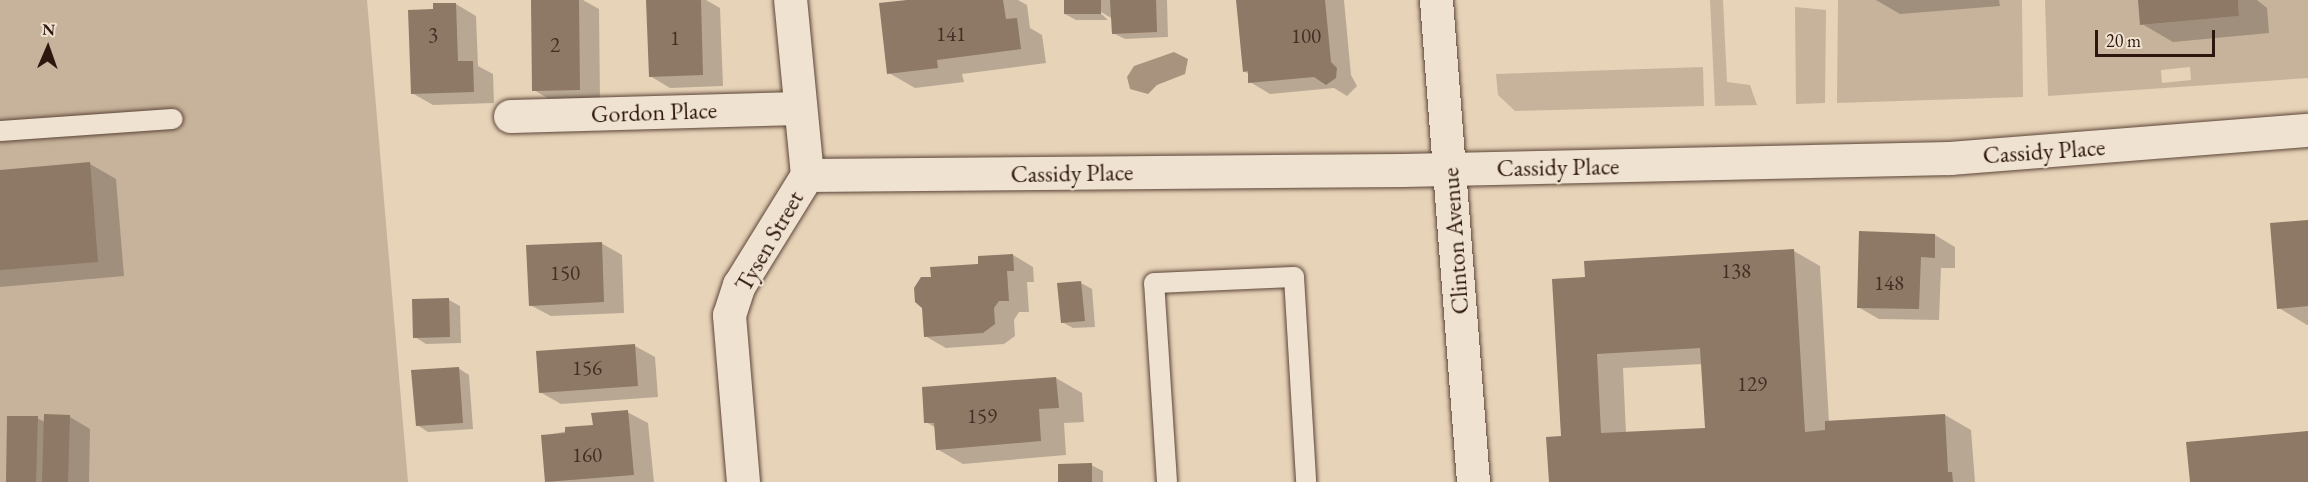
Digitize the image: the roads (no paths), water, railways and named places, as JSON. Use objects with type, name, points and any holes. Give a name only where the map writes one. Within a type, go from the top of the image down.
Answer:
[{"type":"street","name":"Tysen Street","points":[[743,482],[729,315],[739,285],[807,175],[790,0]]},
{"type":"street","name":"Clinton Avenue","points":[[1436,0],[1473,482]]},
{"type":"street","name":"Gordon Place","points":[[510,116],[799,108]]},
{"type":"street","name":"Cassidy Place","points":[[807,175],[1449,169],[1950,158],[2308,130]]},
{"type":"lane","points":[[0,131],[172,119]]},
{"type":"lane","points":[[1167,482],[1154,283],[1294,277],[1306,482]]}]
